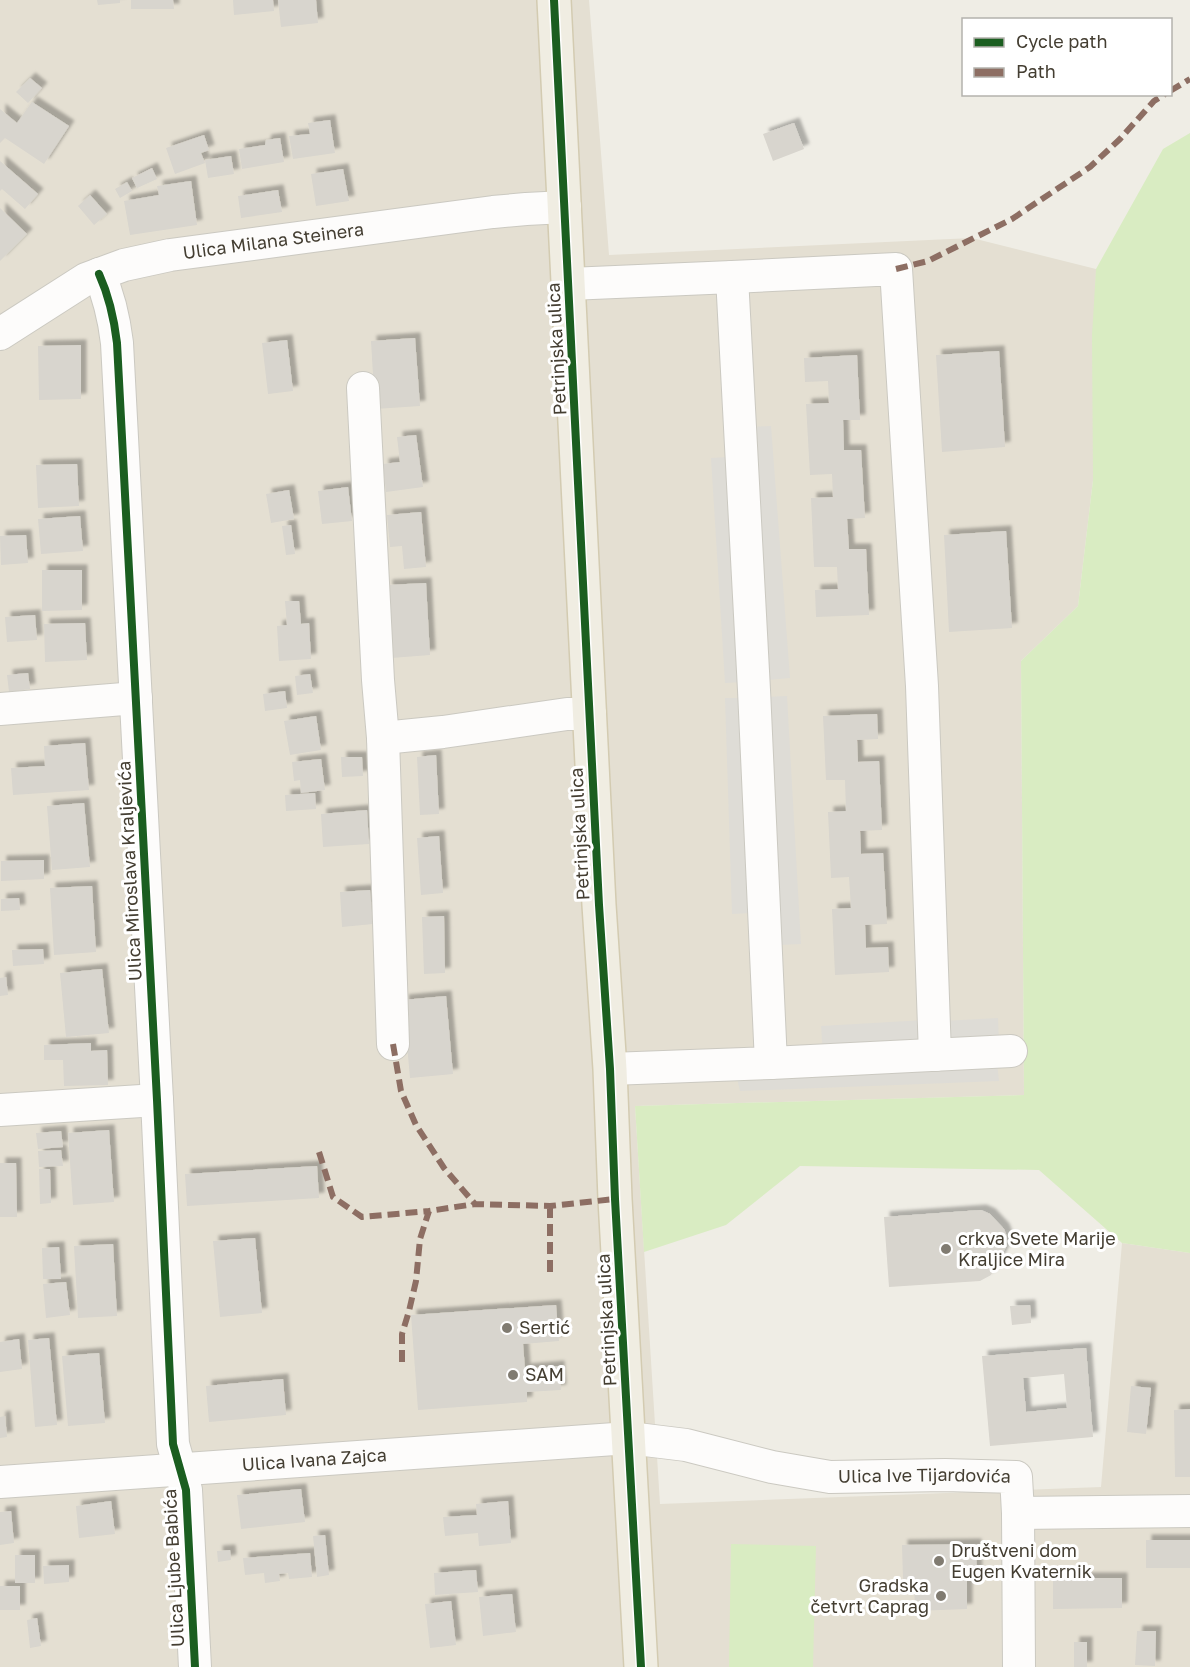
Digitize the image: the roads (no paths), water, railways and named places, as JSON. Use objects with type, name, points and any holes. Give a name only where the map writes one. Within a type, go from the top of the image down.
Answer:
[{"type":"main road","name":"Petrinjska ulica","points":[[554,0],[599,905],[610,1069],[641,1667]]},
{"type":"street","name":"Ulica Milana Steinera","points":[[0,334],[70,288],[124,265],[170,255],[493,212],[565,207]]},
{"type":"street","name":"Petrinjska ulica","points":[[569,284],[896,269],[922,686],[935,1055]]},
{"type":"street","name":"Ulica Miroslava Kraljevića","points":[[99,274],[115,323],[117,343],[174,1444],[180,1468]]},
{"type":"street","points":[[732,277],[771,1063]]},
{"type":"street","points":[[363,388],[383,738],[393,1044]]},
{"type":"street","points":[[0,709],[136,698]]},
{"type":"street","points":[[383,738],[443,732],[567,714],[590,714]]},
{"type":"street","points":[[610,1069],[1011,1051]]},
{"type":"street","points":[[0,1110],[157,1100]]},
{"type":"street","name":"Ulica Ivana Zajca","points":[[0,1482],[629,1438]]},
{"type":"street","name":"Ulica Ive Tijardovića","points":[[629,1438],[686,1445],[772,1467],[830,1477],[945,1475],[1016,1477],[1018,1513],[1190,1511]]},
{"type":"street","name":"Ulica Ljube Babića","points":[[180,1468],[186,1490],[195,1667]]},
{"type":"street","points":[[1018,1513],[1020,1667]]},
{"type":"place","name":"crkva Svete Marije Kraljice Mira","points":[[946,1249]]},
{"type":"place","name":"Sertić","points":[[507,1328]]},
{"type":"place","name":"SAM","points":[[513,1375]]},
{"type":"place","name":"Društveni dom Eugen Kvaternik","points":[[939,1561]]},
{"type":"place","name":"Gradska četvrt Caprag","points":[[941,1596]]}]
